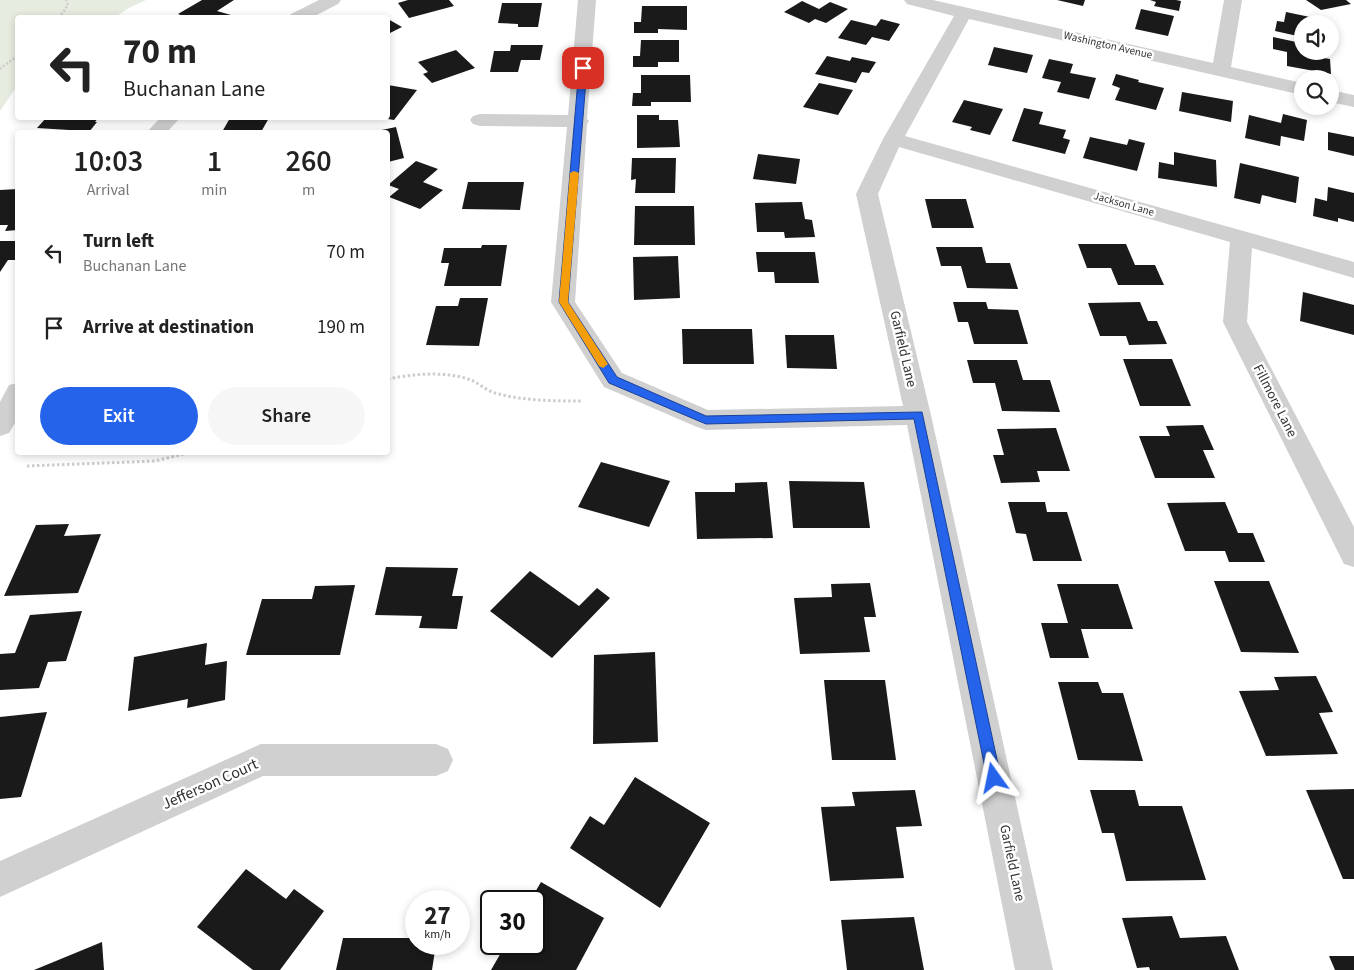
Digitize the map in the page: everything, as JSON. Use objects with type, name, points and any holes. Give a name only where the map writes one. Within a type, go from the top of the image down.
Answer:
[{"type":"street","points":[[302,15],[332,0]]},
{"type":"street","points":[[587,0],[564,302],[613,380],[706,420],[918,415]]},
{"type":"street","name":"Washington Avenue","points":[[913,0],[1294,87]]},
{"type":"street","points":[[1221,70],[1233,0]]},
{"type":"street","name":"Garfield Lane","points":[[964,13],[893,139],[867,194],[918,415],[1034,970]]},
{"type":"street","points":[[1339,98],[1354,101]]},
{"type":"street","points":[[159,130],[168,120]]},
{"type":"street","points":[[480,120],[579,121]]},
{"type":"street","name":"Jackson Lane","points":[[893,139],[1354,270]]},
{"type":"street","name":"Fillmore Lane","points":[[1242,237],[1235,322],[1354,555]]},
{"type":"street","points":[[0,426],[15,398]]},
{"type":"street","name":"Jefferson Court","points":[[0,879],[261,760],[436,760]]},
{"type":"path","points":[[61,15],[68,5],[66,0]]},
{"type":"path","points":[[0,69],[15,57]]},
{"type":"path","points":[[390,379],[426,376],[466,378],[492,392],[520,398],[548,401],[582,401]]},
{"type":"path","points":[[27,466],[155,461],[180,455]]},
{"type":"shaded area","points":[[0,0],[146,0],[118,15],[15,15],[15,89],[0,111]]},
{"type":"building","points":[[202,0],[234,0],[217,11],[231,15],[178,14]]},
{"type":"building","points":[[408,0],[449,0],[454,6],[409,18],[398,3]]},
{"type":"building","points":[[1057,0],[1085,0],[1083,6]]},
{"type":"building","points":[[1150,0],[1181,1],[1179,11],[1154,6],[1156,2]]},
{"type":"building","points":[[1306,0],[1346,0],[1351,4],[1321,10]]},
{"type":"building","points":[[802,1],[819,9],[830,2],[848,9],[826,23],[815,19],[809,23],[784,12]]},
{"type":"building","points":[[502,3],[542,3],[538,27],[518,27],[518,24],[498,23]]},
{"type":"building","points":[[642,6],[687,6],[687,30],[658,29],[658,33],[634,33],[634,22],[641,22]]},
{"type":"building","points":[[1141,9],[1174,16],[1168,36],[1135,29]]},
{"type":"building","points":[[1286,12],[1300,15],[1294,15],[1294,35],[1275,31],[1277,21],[1284,22]]},
{"type":"building","points":[[881,19],[900,24],[889,41],[872,37],[866,45],[838,38],[851,20],[876,26]]},
{"type":"building","points":[[390,20],[402,27],[390,33]]},
{"type":"building","points":[[1273,37],[1294,42],[1294,60],[1330,60],[1331,70],[1309,70],[1287,66],[1287,52],[1273,49]]},
{"type":"building","points":[[641,40],[679,40],[679,62],[658,62],[658,67],[633,67],[633,56],[640,56]]},
{"type":"building","points":[[511,45],[543,45],[540,60],[521,60],[518,72],[490,72],[494,51],[510,51]]},
{"type":"building","points":[[994,47],[1033,55],[1027,73],[988,65]]},
{"type":"building","points":[[456,50],[475,68],[432,83],[423,74],[428,72],[418,62]]},
{"type":"building","points":[[827,56],[850,61],[852,57],[876,62],[869,73],[862,72],[856,83],[815,74]]},
{"type":"building","points":[[1049,59],[1073,64],[1070,73],[1096,78],[1089,99],[1057,92],[1061,82],[1042,78]]},
{"type":"building","points":[[1116,74],[1139,80],[1138,82],[1164,88],[1156,110],[1115,100],[1120,88],[1112,85]]},
{"type":"building","points":[[641,75],[690,75],[691,102],[651,102],[651,106],[632,106],[633,93],[641,93]]},
{"type":"building","points":[[819,83],[853,90],[838,115],[803,107]]},
{"type":"building","points":[[390,85],[417,90],[394,120],[390,119]]},
{"type":"building","points":[[1182,92],[1233,101],[1231,122],[1179,111]]},
{"type":"building","points":[[964,100],[1003,109],[990,135],[970,130],[972,127],[952,122]]},
{"type":"building","points":[[1024,108],[1043,112],[1039,124],[1066,130],[1063,138],[1070,140],[1065,154],[1012,141]]},
{"type":"building","points":[[1283,114],[1307,120],[1304,141],[1281,136],[1280,146],[1245,138],[1249,115],[1281,123]]},
{"type":"building","points":[[637,115],[659,115],[659,120],[678,120],[680,147],[637,148]]},
{"type":"building","points":[[44,120],[96,120],[95,122],[97,122],[91,130],[37,128]]},
{"type":"building","points":[[229,120],[268,120],[262,130],[223,130]]},
{"type":"building","points":[[396,127],[404,158],[390,162],[390,130],[382,130]]},
{"type":"building","points":[[1328,132],[1354,137],[1354,156],[1328,150]]},
{"type":"building","points":[[1090,137],[1127,145],[1129,139],[1145,143],[1137,171],[1083,158]]},
{"type":"building","points":[[1174,152],[1216,160],[1217,187],[1158,178],[1159,162],[1174,165]]},
{"type":"building","points":[[758,154],[800,159],[796,184],[753,179]]},
{"type":"building","points":[[632,158],[676,158],[675,193],[635,193],[636,179],[631,180]]},
{"type":"building","points":[[416,161],[438,169],[423,182],[443,190],[420,209],[390,197],[399,189],[390,186],[390,183]]},
{"type":"building","points":[[1240,163],[1299,177],[1296,203],[1262,195],[1260,204],[1234,198]]},
{"type":"building","points":[[468,182],[524,182],[520,210],[462,209]]},
{"type":"building","points":[[1328,187],[1354,193],[1354,222],[1338,218],[1338,222],[1313,216],[1315,198],[1327,201]]},
{"type":"building","points":[[15,189],[15,230],[5,231],[8,225],[0,225],[0,190]]},
{"type":"building","points":[[925,199],[966,199],[974,228],[932,228]]},
{"type":"building","points":[[802,202],[805,219],[812,220],[815,237],[785,238],[784,232],[757,232],[755,203]]},
{"type":"building","points":[[635,206],[694,206],[695,245],[634,245]]},
{"type":"building","points":[[0,241],[15,241],[15,260],[8,260],[0,272]]},
{"type":"building","points":[[1078,244],[1126,244],[1135,265],[1155,265],[1164,285],[1118,285],[1111,268],[1087,268]]},
{"type":"building","points":[[482,245],[507,245],[501,286],[444,286],[449,263],[441,263],[444,248],[481,248]]},
{"type":"building","points":[[936,247],[982,247],[986,263],[1010,263],[1018,289],[967,288],[961,266],[941,266]]},
{"type":"building","points":[[756,252],[815,252],[819,283],[775,283],[774,272],[758,272]]},
{"type":"building","points":[[678,256],[680,298],[634,300],[633,257]]},
{"type":"building","points":[[1303,292],[1354,305],[1354,335],[1300,321]]},
{"type":"building","points":[[460,298],[488,298],[479,346],[426,345],[436,306],[458,306]]},
{"type":"building","points":[[953,302],[986,302],[988,309],[1018,310],[1028,344],[974,344],[968,322],[958,322]]},
{"type":"building","points":[[1140,302],[1148,321],[1157,321],[1167,344],[1129,345],[1126,336],[1100,336],[1088,303]]},
{"type":"building","points":[[682,329],[752,329],[754,364],[683,364]]},
{"type":"building","points":[[785,335],[834,335],[837,369],[787,368]]},
{"type":"building","points":[[1123,359],[1172,359],[1191,406],[1140,406]]},
{"type":"building","points":[[967,360],[1017,360],[1023,380],[1050,380],[1060,412],[1002,411],[995,383],[973,383]]},
{"type":"building","points":[[1203,425],[1214,450],[1203,450],[1215,478],[1155,478],[1139,436],[1170,436],[1166,426]]},
{"type":"building","points":[[1056,428],[1070,471],[1037,471],[1040,482],[1001,483],[993,455],[1004,455],[997,429]]},
{"type":"building","points":[[601,462],[670,481],[649,527],[578,507]]},
{"type":"building","points":[[789,481],[864,482],[870,528],[793,528]]},
{"type":"building","points":[[767,482],[773,538],[697,539],[695,492],[735,492],[735,483]]},
{"type":"building","points":[[1008,502],[1045,502],[1047,512],[1067,512],[1082,561],[1033,561],[1026,534],[1016,533]]},
{"type":"building","points":[[1225,502],[1238,533],[1253,533],[1265,562],[1229,562],[1225,551],[1185,551],[1167,503]]},
{"type":"building","points":[[69,524],[64,536],[101,534],[78,593],[4,596],[36,525]]},
{"type":"building","points":[[386,567],[458,568],[452,596],[463,596],[457,629],[419,628],[422,616],[375,615]]},
{"type":"building","points":[[530,571],[579,606],[597,588],[610,598],[552,658],[490,611]]},
{"type":"building","points":[[1214,581],[1269,581],[1299,653],[1241,652]]},
{"type":"building","points":[[870,583],[876,617],[864,617],[870,652],[800,654],[794,598],[832,597],[831,584]]},
{"type":"building","points":[[1057,584],[1118,584],[1133,629],[1081,629],[1089,658],[1050,658],[1041,623],[1068,623]]},
{"type":"building","points":[[355,585],[340,655],[246,655],[262,599],[312,599],[315,586]]},
{"type":"building","points":[[82,611],[66,661],[48,662],[39,688],[0,690],[0,654],[15,653],[30,615]]},
{"type":"building","points":[[207,643],[205,665],[227,661],[225,700],[187,708],[188,699],[128,711],[134,657]]},
{"type":"building","points":[[655,652],[658,742],[593,744],[594,655]]},
{"type":"building","points":[[1316,676],[1333,712],[1319,713],[1338,754],[1266,756],[1239,691],[1279,690],[1274,677]]},
{"type":"building","points":[[824,680],[885,680],[896,760],[832,760]]},
{"type":"building","points":[[1058,682],[1098,682],[1102,693],[1123,693],[1143,761],[1078,760]]},
{"type":"building","points":[[47,712],[21,797],[0,799],[0,717]]},
{"type":"building","points":[[635,777],[710,823],[660,908],[570,848],[590,816],[604,825]]},
{"type":"building","points":[[1354,789],[1354,879],[1343,879],[1306,790]]},
{"type":"building","points":[[915,790],[922,826],[896,827],[904,878],[830,881],[821,807],[855,806],[852,792]]},
{"type":"building","points":[[1090,790],[1135,790],[1139,806],[1182,806],[1206,880],[1126,881],[1114,833],[1102,833]]},
{"type":"building","points":[[246,869],[286,899],[294,889],[324,911],[280,970],[253,970],[197,927]]},
{"type":"building","points":[[541,882],[604,918],[576,970],[491,970],[500,955],[545,955],[545,890],[536,890]]},
{"type":"building","points":[[1172,916],[1180,938],[1226,936],[1239,970],[1150,970],[1149,967],[1137,968],[1122,918]]},
{"type":"building","points":[[914,917],[924,970],[847,970],[841,920]]},
{"type":"building","points":[[343,938],[405,938],[405,955],[434,955],[432,970],[336,970]]},
{"type":"building","points":[[102,942],[104,970],[34,970]]},
{"type":"building","points":[[1329,956],[1354,956],[1354,970],[1335,970]]},
{"type":"slow traffic","points":[[574,173],[564,302],[603,364]]},
{"type":"route","points":[[583,68],[564,302],[613,380],[706,420],[918,415],[994,778]]}]
